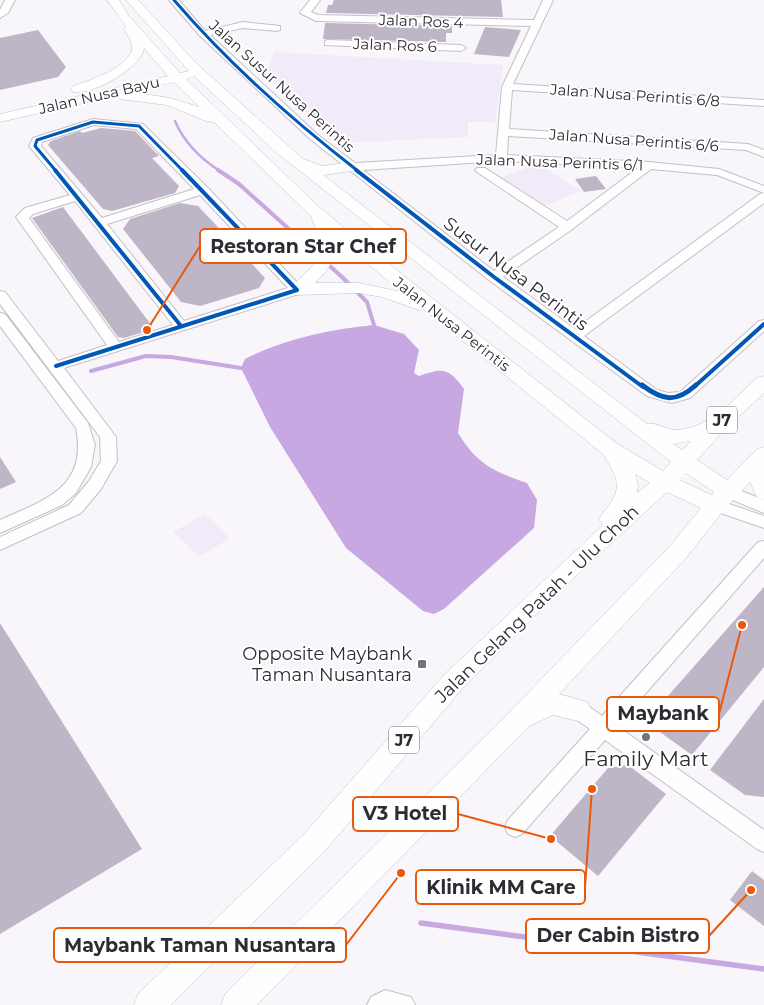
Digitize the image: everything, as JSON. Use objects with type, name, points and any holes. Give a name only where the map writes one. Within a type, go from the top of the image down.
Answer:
[{"type":"main road","name":"Jalan Nusa Perintis","points":[[112,0],[124,18],[174,75],[313,210],[609,448],[665,482],[722,498]]},
{"type":"main road","name":"Jalan Nusa Perintis","points":[[132,0],[195,70],[282,150],[352,207],[685,462],[722,498]]},
{"type":"main road","points":[[79,94],[107,78],[133,59],[139,44],[124,18]]},
{"type":"main road","name":"Jalan Nusa Bayu","points":[[0,107],[35,104],[195,70]]},
{"type":"main road","points":[[79,94],[158,98],[187,107],[211,118],[245,144]]},
{"type":"main road","name":"Jalan Nusa Bayu","points":[[0,118],[35,104]]},
{"type":"main road","points":[[282,150],[315,169],[324,171],[353,167]]},
{"type":"main road","points":[[352,207],[332,184],[334,177],[353,167]]},
{"type":"main road","points":[[297,290],[323,266],[330,248],[326,230],[313,210]]},
{"type":"main road","points":[[297,290],[363,287],[399,296],[442,315]]},
{"type":"main road","name":"Jalan Gelang Patah - Ulu Choh","points":[[149,1005],[314,843],[453,682],[557,580],[665,482],[719,423],[764,382]]},
{"type":"main road","points":[[610,404],[656,433],[668,437],[678,438],[719,423]]},
{"type":"main road","points":[[557,580],[622,504],[629,487],[626,472],[609,448]]},
{"type":"main road","points":[[764,456],[759,479],[764,492]]},
{"type":"main road","points":[[236,1005],[511,728],[678,552],[722,498],[764,456]]},
{"type":"main road","points":[[578,710],[568,698],[568,685],[572,670],[588,646]]},
{"type":"main road","points":[[511,728],[548,704],[560,704],[578,710]]},
{"type":"street","points":[[0,15],[5,11],[10,0]]},
{"type":"street","name":"Jalan Susur Nusa Perintis","points":[[174,0],[203,34],[314,137],[353,167]]},
{"type":"street","name":"Jalan Ros 4","points":[[315,0],[305,13],[308,16],[467,39],[538,24]]},
{"type":"street","points":[[501,158],[507,87],[548,0]]},
{"type":"street","points":[[203,34],[243,25],[277,28]]},
{"type":"street","name":"Jalan Ros 6","points":[[328,43],[467,39]]},
{"type":"street","name":"Jalan Nusa Perintis 6/8","points":[[507,87],[764,102]]},
{"type":"street","points":[[56,366],[297,290],[142,128],[133,124],[100,122],[48,135],[37,140],[35,146],[78,196],[181,326]]},
{"type":"street","name":"Jalan Nusa Perintis 6/6","points":[[502,132],[748,147],[764,154]]},
{"type":"street","name":"Jalan Nusa Perintis 6/1","points":[[353,167],[501,158],[649,165],[719,172],[764,190]]},
{"type":"street","points":[[494,277],[567,227],[649,165]]},
{"type":"street","name":"Susur Nusa Perintis","points":[[353,167],[494,277],[576,335],[652,393],[665,398],[676,399],[685,395],[764,324]]},
{"type":"street","points":[[481,170],[567,227]]},
{"type":"street","points":[[99,223],[203,190]]},
{"type":"street","points":[[78,196],[29,211],[22,217],[116,348]]},
{"type":"street","points":[[576,335],[764,197]]},
{"type":"street","points":[[0,295],[56,366],[108,437],[109,462],[95,485],[75,509],[0,544]]},
{"type":"street","points":[[0,316],[83,427],[87,445],[83,467],[70,489],[56,501],[0,527]]},
{"type":"street","points":[[722,498],[764,507]]},
{"type":"street","points":[[722,498],[764,522]]},
{"type":"street","points":[[515,828],[764,547]]},
{"type":"street","points":[[578,710],[764,842]]},
{"type":"street","points":[[379,1005],[385,1002],[403,1005]]},
{"type":"shaded area","points":[[274,52],[503,65],[495,122],[468,122],[468,137],[339,143],[267,74]]},
{"type":"shaded area","points":[[538,164],[581,191],[543,207],[500,178]]},
{"type":"shaded area","points":[[374,325],[404,334],[419,350],[414,373],[419,376],[444,371],[454,377],[464,389],[458,433],[465,444],[487,466],[527,483],[537,500],[534,528],[444,609],[434,614],[423,611],[346,548],[270,427],[241,368],[245,359],[276,346],[325,332]]},
{"type":"shaded area","points":[[205,514],[230,538],[199,557],[173,532]]},
{"type":"building","points":[[334,0],[501,0],[503,17],[326,13],[328,5],[332,5]]},
{"type":"building","points":[[325,23],[452,26],[452,33],[446,33],[446,42],[323,39]]},
{"type":"building","points":[[485,27],[521,30],[509,57],[474,54]]},
{"type":"building","points":[[38,30],[66,67],[58,77],[0,90],[0,38]]},
{"type":"building","points":[[101,128],[135,131],[159,156],[152,158],[179,186],[175,193],[112,211],[103,209],[48,145],[51,141],[80,131],[82,133]]},
{"type":"building","points":[[596,176],[606,189],[584,192],[575,179]]},
{"type":"building","points":[[180,203],[198,206],[232,242],[265,278],[259,288],[200,306],[181,302],[123,229],[130,219]]},
{"type":"building","points":[[63,207],[152,326],[150,330],[124,338],[118,337],[32,218]]},
{"type":"building","points":[[0,457],[16,482],[0,489]]},
{"type":"building","points":[[764,587],[764,667],[692,755],[657,730],[652,714]]},
{"type":"building","points":[[0,623],[142,849],[0,934]]},
{"type":"building","points":[[764,699],[764,797],[745,795],[710,770]]},
{"type":"building","points":[[628,765],[666,794],[598,876],[550,836],[608,768]]},
{"type":"building","points":[[752,871],[764,880],[764,926],[730,900]]},
{"type":"waterway","points":[[175,121],[183,136],[194,149],[220,171]]},
{"type":"waterway","points":[[218,170],[239,184],[342,277],[367,302],[374,325]]},
{"type":"waterway","points":[[91,371],[146,356],[171,357],[241,368]]},
{"type":"waterway","points":[[421,923],[764,969]]},
{"type":"cycle path","points":[[174,0],[203,34],[314,137],[494,277],[652,393],[668,398],[685,395],[764,324]]},
{"type":"cycle path","points":[[56,366],[297,290],[139,126],[93,122],[48,135],[37,140],[35,146],[78,196],[181,326]]},
{"type":"place","name":"Restoran Star Chef","points":[[147,330]]},
{"type":"place","name":"Maybank","points":[[742,625]]},
{"type":"place","name":"Opposite Maybank Taman Nusantara","points":[[422,664]]},
{"type":"place","name":"Family Mart","points":[[646,737]]},
{"type":"place","name":"Klinik MM Care","points":[[592,789]]},
{"type":"place","name":"V3 Hotel","points":[[551,839]]},
{"type":"place","name":"Maybank Taman Nusantara","points":[[401,873]]},
{"type":"place","name":"Der Cabin Bistro","points":[[751,890]]}]
